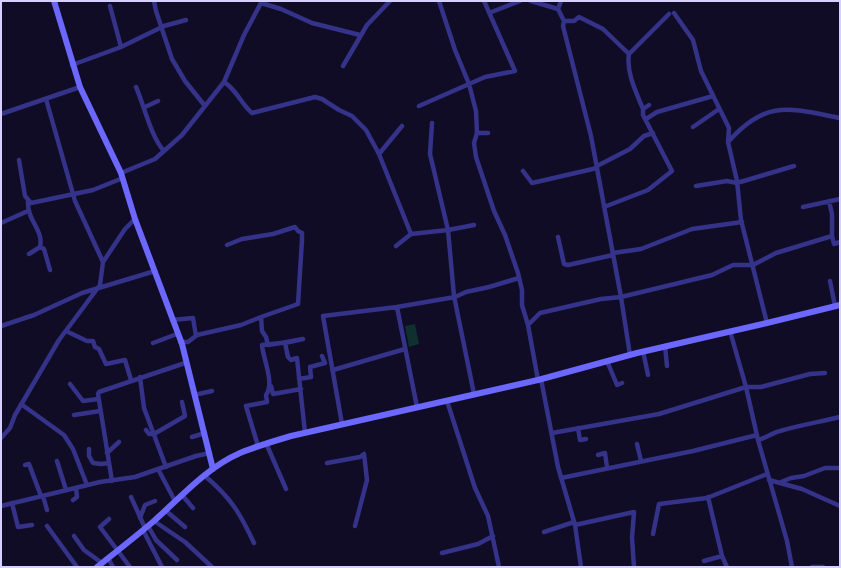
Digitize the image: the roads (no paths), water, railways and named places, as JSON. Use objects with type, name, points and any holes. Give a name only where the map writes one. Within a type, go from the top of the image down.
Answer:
[{"type":"main road","points":[[54,1],[80,87],[122,175],[135,219],[180,342],[213,469]]},
{"type":"main road","points":[[102,562],[154,521],[213,469],[239,453],[266,443],[540,380],[643,351],[837,305]]},
{"type":"street","points":[[154,1],[172,59],[185,81],[205,106]]},
{"type":"street","points":[[343,66],[367,25],[390,1]]},
{"type":"street","points":[[439,1],[455,50],[469,84],[476,111],[477,133],[474,143],[476,157],[519,278],[522,305],[561,478],[575,523],[581,567]]},
{"type":"street","points":[[419,106],[485,78],[515,71],[484,1]]},
{"type":"street","points":[[489,13],[520,1]]},
{"type":"street","points":[[531,1],[558,9],[564,21],[563,26],[591,136],[630,355]]},
{"type":"street","points":[[558,9],[561,1]]},
{"type":"street","points":[[28,201],[31,203],[40,202],[93,190],[155,159],[182,135],[224,82],[244,35],[262,2],[312,23],[360,36]]},
{"type":"street","points":[[110,6],[121,47]]},
{"type":"street","points":[[604,207],[648,190],[672,171],[646,119],[628,63],[629,54],[671,14],[693,40],[701,71],[728,128],[728,142],[737,183],[742,222],[767,323]]},
{"type":"street","points":[[564,21],[574,21],[579,16],[604,29],[629,54]]},
{"type":"street","points":[[72,65],[121,47],[162,27],[186,20]]},
{"type":"street","points":[[224,82],[230,86],[252,113],[315,97],[322,98],[339,110],[352,116],[366,130],[379,154],[411,234]]},
{"type":"street","points":[[136,86],[152,130],[159,146],[164,151]]},
{"type":"street","points":[[1,114],[80,87]]},
{"type":"street","points":[[312,91],[315,97]]},
{"type":"street","points":[[646,119],[657,112],[713,96]]},
{"type":"street","points":[[46,99],[73,195],[89,235],[103,262]]},
{"type":"street","points":[[145,107],[158,100]]},
{"type":"street","points":[[643,109],[649,105]]},
{"type":"street","points":[[693,127],[719,109]]},
{"type":"street","points":[[728,142],[753,119],[770,111],[791,109],[840,118]]},
{"type":"street","points":[[432,124],[430,154],[448,230],[455,297],[474,394]]},
{"type":"street","points":[[379,154],[402,126]]},
{"type":"street","points":[[477,133],[488,133]]},
{"type":"street","points":[[522,171],[532,183],[597,167],[630,150],[644,136],[653,133]]},
{"type":"street","points":[[19,160],[25,196],[28,201],[28,211],[41,238],[40,247],[30,254]]},
{"type":"street","points":[[696,186],[727,181],[737,183],[794,166]]},
{"type":"street","points":[[803,207],[840,199]]},
{"type":"street","points":[[829,200],[834,244],[840,242]]},
{"type":"street","points":[[1,223],[28,211]]},
{"type":"street","points":[[1,438],[10,428],[21,404],[66,330],[100,285],[103,262],[125,229],[135,219]]},
{"type":"street","points":[[558,237],[564,264],[568,266],[641,249],[692,230],[742,222]]},
{"type":"street","points":[[396,246],[411,234],[474,225]]},
{"type":"street","points":[[180,342],[188,342],[196,336],[241,325],[298,304],[302,232],[298,231],[295,226],[273,234],[242,239],[226,245]]},
{"type":"street","points":[[528,325],[540,313],[620,297],[712,274],[733,265],[753,265],[776,253],[832,236]]},
{"type":"street","points":[[40,247],[44,249],[50,270]]},
{"type":"street","points":[[1,326],[34,315],[77,295],[155,271]]},
{"type":"street","points":[[342,424],[323,316],[397,307],[455,297],[466,292],[519,278]]},
{"type":"street","points":[[830,281],[837,305]]},
{"type":"street","points":[[397,307],[417,407]]},
{"type":"street","points":[[260,317],[262,331],[268,345],[281,343]]},
{"type":"street","points":[[172,320],[193,318],[196,336]]},
{"type":"street","points":[[66,330],[87,341],[93,341],[106,364],[124,360],[131,380]]},
{"type":"street","points":[[730,331],[746,387],[757,437],[787,541],[792,567]]},
{"type":"street","points":[[153,343],[177,334]]},
{"type":"street","points":[[301,390],[273,394],[263,359],[262,346],[303,339],[285,343],[288,357],[291,360],[297,358],[301,390],[305,433]]},
{"type":"street","points":[[665,346],[666,366]]},
{"type":"street","points":[[328,374],[405,348]]},
{"type":"street","points":[[643,351],[648,375]]},
{"type":"street","points":[[299,379],[312,377],[310,366],[325,363],[322,356]]},
{"type":"street","points":[[607,361],[617,385],[622,383]]},
{"type":"street","points":[[112,481],[98,398],[99,392],[185,363]]},
{"type":"street","points":[[552,433],[659,414],[746,387],[761,387],[819,372],[826,372]]},
{"type":"street","points":[[140,378],[144,408],[166,467]]},
{"type":"street","points":[[70,384],[82,401],[98,398]]},
{"type":"street","points":[[258,446],[246,406],[267,402],[266,395],[270,384]]},
{"type":"street","points":[[194,395],[212,391]]},
{"type":"street","points":[[447,401],[475,488],[488,516],[499,567]]},
{"type":"street","points":[[146,430],[149,434],[154,434],[185,416],[182,402]]},
{"type":"street","points":[[21,404],[64,435],[73,449],[87,485]]},
{"type":"street","points":[[74,415],[100,411]]},
{"type":"street","points":[[561,478],[693,452],[757,437],[765,438],[778,431],[840,417]]},
{"type":"street","points":[[578,428],[580,440],[586,439]]},
{"type":"street","points":[[192,437],[205,433]]},
{"type":"street","points":[[107,453],[119,442]]},
{"type":"street","points":[[266,443],[286,489]]},
{"type":"street","points":[[637,444],[641,461]]},
{"type":"street","points":[[89,449],[89,456],[93,462],[109,463]]},
{"type":"street","points":[[1,506],[87,485],[135,477],[210,453]]},
{"type":"street","points":[[598,455],[605,453],[607,468]]},
{"type":"street","points":[[327,463],[360,457],[364,454],[367,480],[355,526]]},
{"type":"street","points":[[57,460],[66,490]]},
{"type":"street","points":[[25,465],[29,464],[47,510]]},
{"type":"street","points":[[781,482],[825,468],[840,468]]},
{"type":"street","points":[[158,469],[175,501]]},
{"type":"street","points":[[653,534],[658,504],[708,497],[768,474]]},
{"type":"street","points":[[205,476],[225,493],[237,509],[254,543]]},
{"type":"street","points":[[27,480],[34,477]]},
{"type":"street","points":[[769,480],[802,489],[840,506]]},
{"type":"street","points":[[73,500],[77,497],[76,488]]},
{"type":"street","points":[[182,495],[193,508]]},
{"type":"street","points":[[708,497],[722,556],[727,567]]},
{"type":"street","points":[[131,498],[162,567]]},
{"type":"street","points":[[140,518],[144,505],[143,499]]},
{"type":"street","points":[[144,505],[155,500]]},
{"type":"street","points":[[12,504],[18,527],[32,525]]},
{"type":"street","points":[[165,510],[185,527]]},
{"type":"street","points":[[544,532],[575,523],[634,512],[632,538],[634,567]]},
{"type":"street","points":[[109,519],[100,527],[130,567]]},
{"type":"street","points":[[154,521],[186,542],[212,567]]},
{"type":"street","points":[[47,526],[78,567]]},
{"type":"street","points":[[145,528],[177,560]]},
{"type":"street","points":[[74,536],[84,550],[113,567]]},
{"type":"street","points":[[442,554],[478,544],[493,536]]},
{"type":"street","points":[[704,561],[722,556]]},
{"type":"street","points":[[812,567],[823,567]]}]
